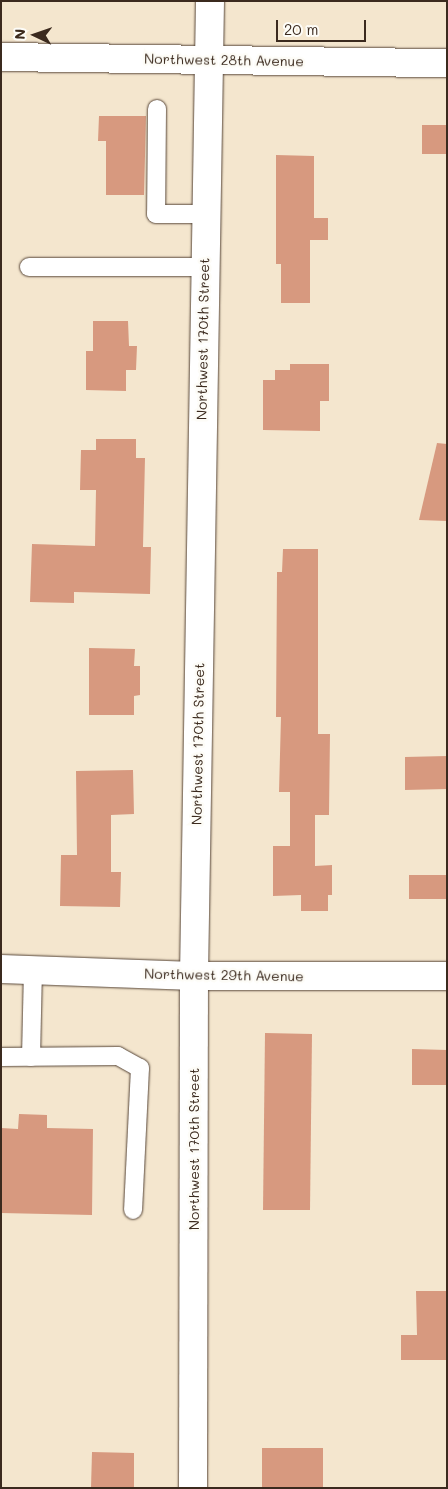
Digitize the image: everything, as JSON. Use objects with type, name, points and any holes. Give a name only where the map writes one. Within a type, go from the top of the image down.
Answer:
[{"type":"street","name":"Northwest 170th Street","points":[[193,1488],[194,976],[204,267],[210,1]]},
{"type":"street","name":"Northwest 28th Avenue","points":[[1,57],[447,63]]},
{"type":"street","name":"Northwest 29th Avenue","points":[[1,969],[194,976],[447,976]]},
{"type":"lane","points":[[157,109],[156,214],[205,214]]},
{"type":"lane","points":[[29,267],[204,267]]},
{"type":"lane","points":[[31,1057],[33,971]]},
{"type":"lane","points":[[1,1057],[118,1056],[140,1068],[133,1210]]},
{"type":"building","points":[[99,116],[146,116],[144,195],[106,195],[106,141],[98,141]]},
{"type":"building","points":[[422,125],[447,125],[447,154],[422,154]]},
{"type":"building","points":[[276,155],[314,156],[314,218],[328,218],[328,240],[310,240],[310,303],[281,303],[281,264],[276,264]]},
{"type":"building","points":[[93,321],[128,321],[129,346],[137,346],[136,370],[126,370],[126,391],[86,390],[86,351],[93,351]]},
{"type":"building","points":[[290,364],[329,364],[329,401],[320,401],[320,431],[263,430],[263,380],[275,380],[275,370],[290,370]]},
{"type":"building","points":[[96,439],[136,439],[136,458],[145,458],[143,547],[151,547],[150,594],[74,592],[74,603],[30,602],[32,544],[95,546],[96,490],[80,490],[81,450],[96,450]]},
{"type":"building","points":[[437,443],[447,444],[447,521],[419,520]]},
{"type":"building","points":[[283,549],[318,549],[318,734],[330,734],[329,815],[315,815],[315,866],[332,865],[332,895],[328,895],[328,911],[301,911],[301,895],[273,896],[273,846],[290,846],[290,792],[279,792],[281,717],[276,717],[277,572],[282,572]]},
{"type":"building","points":[[89,648],[135,649],[134,666],[140,666],[140,695],[134,696],[134,715],[89,715]]},
{"type":"building","points":[[447,756],[447,789],[405,790],[405,757]]},
{"type":"building","points":[[133,770],[134,814],[111,815],[111,872],[121,872],[120,907],[60,906],[61,855],[77,855],[76,771]]},
{"type":"building","points":[[409,875],[447,875],[447,899],[409,899]]},
{"type":"building","points":[[265,1033],[312,1034],[310,1210],[263,1210]]},
{"type":"building","points":[[412,1049],[447,1050],[447,1085],[412,1085]]},
{"type":"building","points":[[19,1114],[47,1115],[47,1128],[93,1129],[92,1215],[1,1213],[1,1128],[18,1129]]},
{"type":"building","points":[[416,1291],[447,1291],[447,1360],[401,1360],[401,1335],[417,1335]]},
{"type":"building","points":[[262,1448],[323,1448],[323,1488],[262,1488]]},
{"type":"building","points":[[92,1452],[134,1453],[134,1488],[91,1488]]}]
